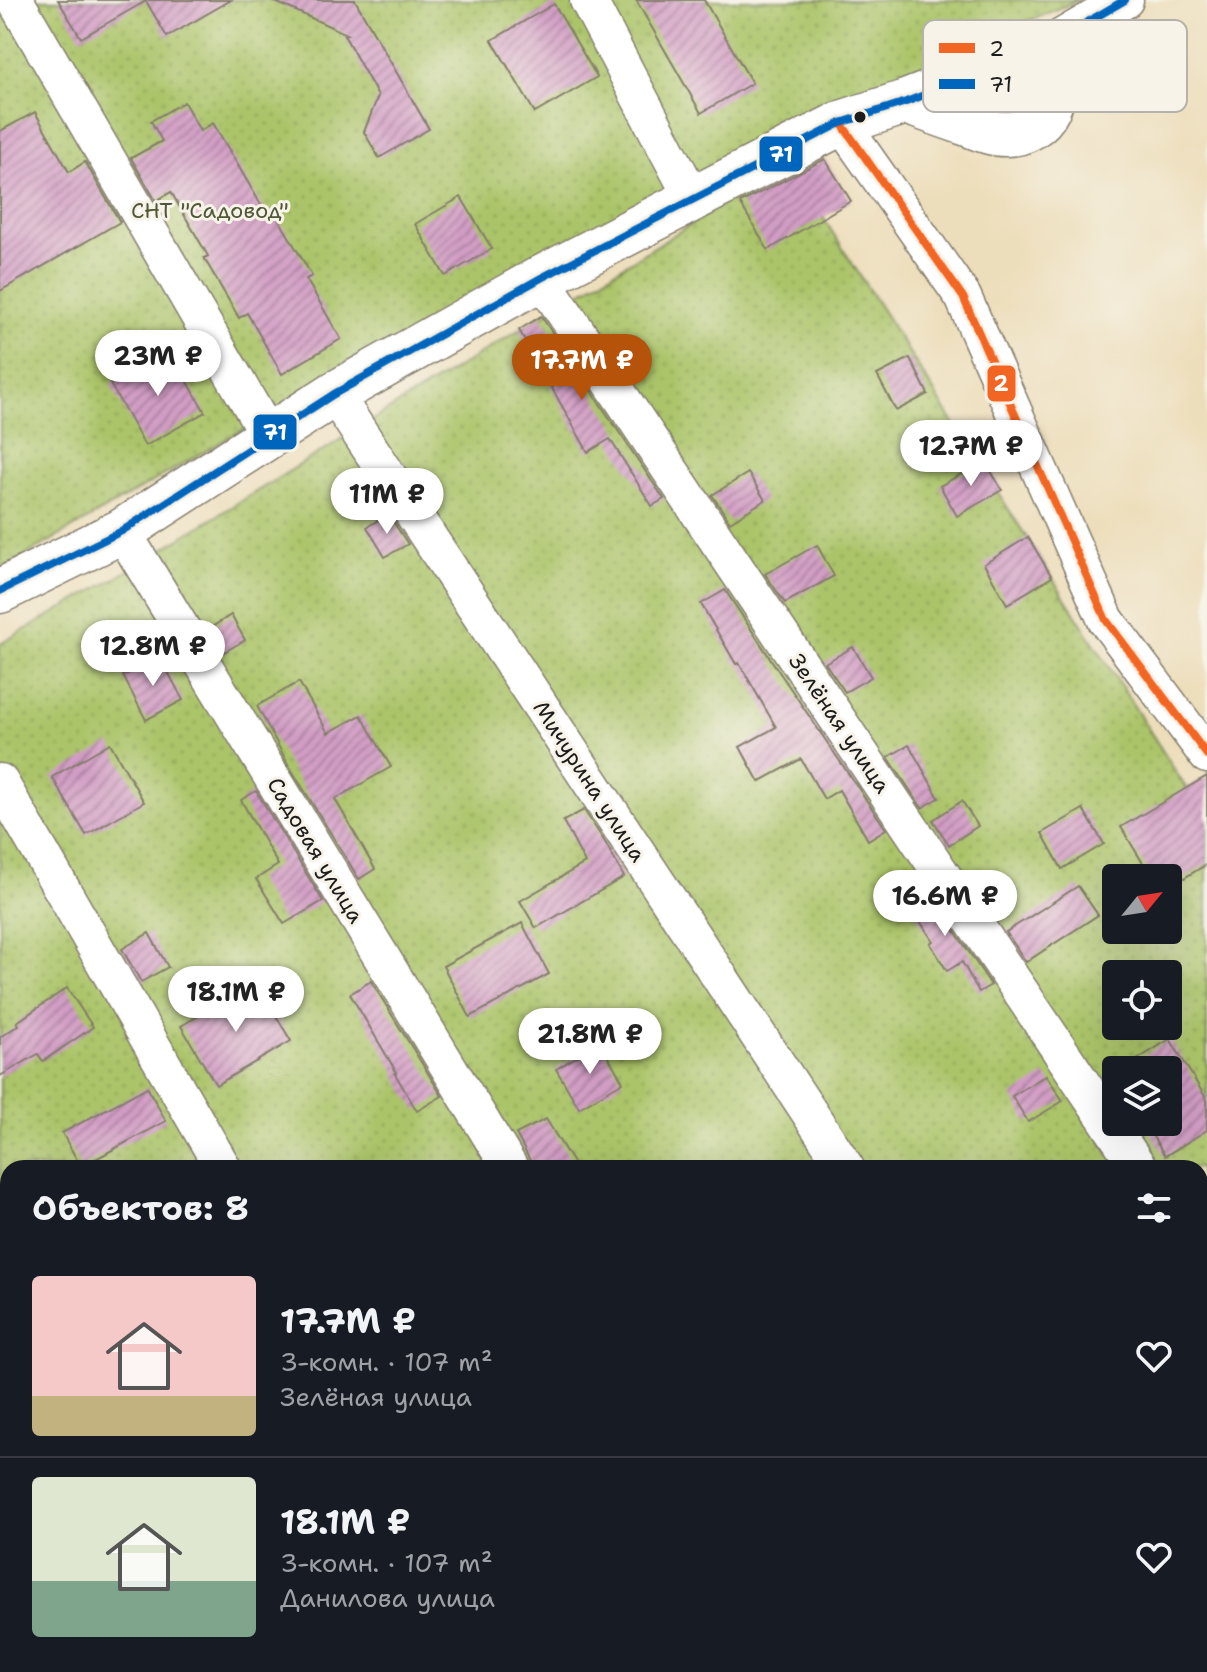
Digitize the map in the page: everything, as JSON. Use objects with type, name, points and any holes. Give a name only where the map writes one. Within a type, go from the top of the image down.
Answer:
[{"type":"street","points":[[15,0],[268,435]]},
{"type":"street","points":[[588,0],[693,199]]},
{"type":"street","points":[[1091,20],[1125,0]]},
{"type":"street","points":[[0,591],[122,531],[334,394],[541,278],[841,123],[923,95]]},
{"type":"street","points":[[906,102],[923,108]]},
{"type":"street","points":[[934,112],[992,133],[1008,134],[1037,124],[1047,112]]},
{"type":"street","points":[[841,123],[963,297],[1106,620],[1207,755]]},
{"type":"street","name":"Зелёная улица","points":[[541,278],[1134,1160]]},
{"type":"street","name":"Мичурина улица","points":[[334,394],[841,1160]]},
{"type":"street","name":"Садовая улица","points":[[122,531],[505,1160]]},
{"type":"street","points":[[0,782],[218,1160]]},
{"type":"green space","name":"СНТ \"Садовод\"","points":[[0,0],[1079,0],[1031,20],[923,20],[923,70],[237,433],[0,570]]},
{"type":"green space","points":[[789,164],[1207,821],[1207,1160],[0,1160],[0,644],[114,579]]},
{"type":"building","points":[[58,0],[231,0],[167,37],[146,1],[81,38]]},
{"type":"building","points":[[271,0],[355,0],[429,129],[379,158],[364,132],[378,96],[344,35],[347,34]]},
{"type":"building","points":[[636,0],[704,0],[752,83],[701,113]]},
{"type":"building","points":[[554,4],[597,77],[535,113],[492,40]]},
{"type":"building","points":[[184,102],[200,131],[213,123],[270,220],[277,216],[312,276],[306,279],[341,339],[282,374],[247,313],[239,318],[171,192],[156,201],[131,158],[162,141],[151,121]]},
{"type":"building","points":[[35,112],[69,172],[85,162],[120,222],[0,291],[0,131]]},
{"type":"building","points":[[825,159],[851,201],[768,250],[740,203]]},
{"type":"building","points":[[461,197],[492,249],[445,276],[415,224]]},
{"type":"building","points":[[541,316],[664,499],[652,506],[610,439],[588,452],[519,330]]},
{"type":"building","points":[[170,350],[205,412],[145,446],[110,384]]},
{"type":"building","points":[[910,358],[928,394],[896,411],[877,375]]},
{"type":"building","points":[[985,461],[1002,490],[957,516],[940,486]]},
{"type":"building","points":[[748,473],[765,500],[730,522],[712,495]]},
{"type":"building","points":[[388,514],[408,544],[385,557],[367,527]]},
{"type":"building","points":[[1028,537],[1052,577],[1007,604],[984,564]]},
{"type":"building","points":[[817,545],[834,576],[785,603],[765,574]]},
{"type":"building","points":[[725,590],[886,829],[868,840],[839,790],[824,799],[801,759],[759,782],[740,747],[776,727],[701,604]]},
{"type":"building","points":[[231,615],[245,640],[221,654],[207,630]]},
{"type":"building","points":[[853,647],[871,677],[845,692],[825,663]]},
{"type":"building","points":[[160,657],[183,700],[146,720],[123,676]]},
{"type":"building","points":[[299,682],[328,733],[361,715],[391,767],[335,799],[375,869],[359,879],[288,764],[257,706]]},
{"type":"building","points":[[110,743],[144,802],[86,835],[52,777]]},
{"type":"building","points":[[909,745],[939,798],[922,808],[888,757]]},
{"type":"building","points":[[1207,776],[1207,864],[1184,878],[1182,864],[1143,864],[1121,827]]},
{"type":"building","points":[[256,791],[323,901],[284,924],[256,879],[278,865],[241,800]]},
{"type":"building","points":[[962,801],[978,826],[949,845],[933,820]]},
{"type":"building","points":[[1083,809],[1104,844],[1062,869],[1042,833]]},
{"type":"building","points":[[584,810],[624,877],[536,928],[520,901],[585,863],[563,821]]},
{"type":"building","points":[[1078,886],[1098,915],[1026,962],[1006,932]]},
{"type":"building","points":[[926,888],[991,985],[979,992],[962,962],[947,971],[930,943],[933,941],[906,900]]},
{"type":"building","points":[[522,923],[549,974],[470,1017],[443,966]]},
{"type":"building","points":[[149,933],[168,967],[141,982],[122,949]]},
{"type":"building","points":[[371,981],[442,1096],[417,1111],[350,994]]},
{"type":"building","points":[[256,982],[291,1041],[216,1085],[181,1026]]},
{"type":"building","points":[[67,988],[93,1027],[43,1061],[38,1054],[0,1076],[0,1037]]},
{"type":"building","points":[[1171,1040],[1180,1056],[1143,1056]]},
{"type":"building","points":[[600,1043],[623,1082],[579,1108],[556,1069]]},
{"type":"building","points":[[1182,1059],[1207,1100],[1207,1130],[1165,1156],[1153,1136],[1182,1136]]},
{"type":"building","points":[[1046,1075],[1063,1101],[1028,1122],[1012,1096]]},
{"type":"building","points":[[147,1087],[166,1121],[94,1160],[77,1160],[62,1133]]},
{"type":"building","points":[[546,1119],[571,1160],[530,1160],[516,1134]]},
{"type":"transit line","name":"71","points":[[1091,20],[1125,0]]},
{"type":"transit line","name":"71","points":[[0,591],[122,531],[334,394],[541,278],[841,123],[923,95]]},
{"type":"transit line","name":"2","points":[[841,123],[963,297],[1106,620],[1207,755]]}]
